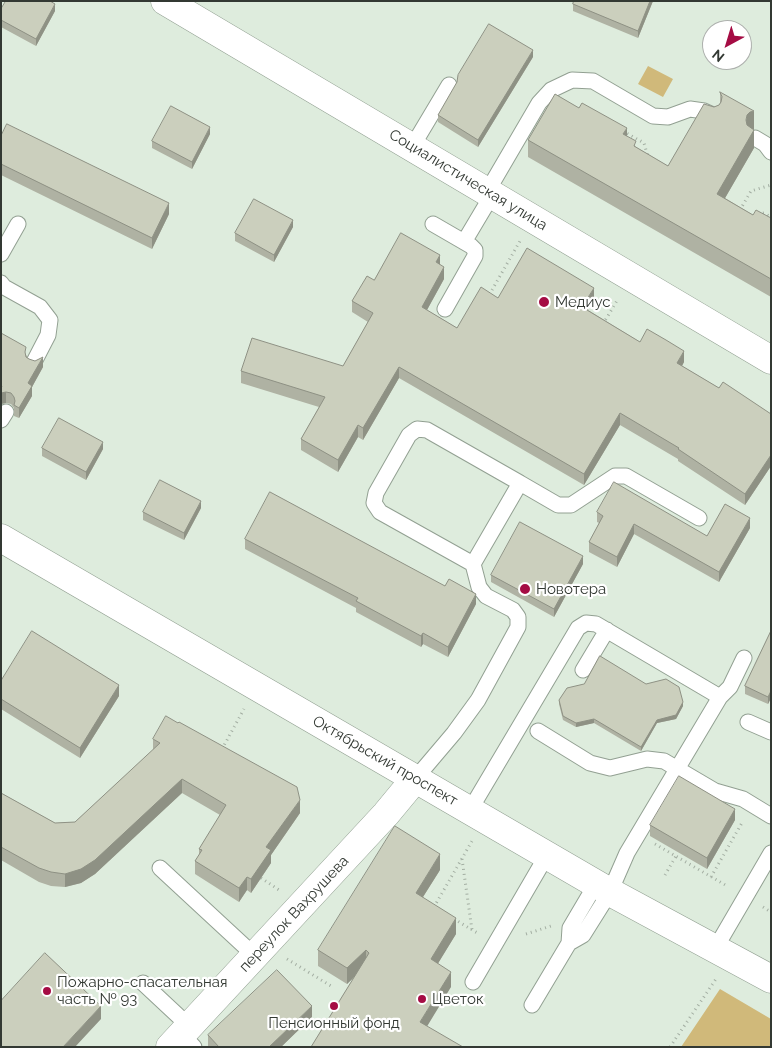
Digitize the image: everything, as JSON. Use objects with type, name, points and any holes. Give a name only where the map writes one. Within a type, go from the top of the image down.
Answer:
[{"type":"street","name":"Социалистическая улица","points":[[164,1],[771,360]]},
{"type":"street","name":"Октябрьский проспект","points":[[1,538],[603,888],[771,979]]},
{"type":"street","name":"переулок Вахрушева","points":[[184,1038],[267,955],[415,779]]},
{"type":"lane","points":[[464,242],[539,103],[551,90],[572,80],[593,81],[654,116],[668,117],[690,109],[714,114]]},
{"type":"lane","points":[[412,148],[449,85]]},
{"type":"lane","points":[[755,138],[771,152]]},
{"type":"lane","points":[[1,254],[18,224]]},
{"type":"lane","points":[[433,224],[475,250],[475,256],[445,309]]},
{"type":"lane","points":[[1,284],[40,307],[50,320],[48,335],[34,362]]},
{"type":"lane","points":[[415,779],[454,733],[478,700],[518,627],[518,617],[513,610],[486,596],[480,587],[473,564],[380,512],[374,503],[376,493],[409,435],[417,429],[427,430],[558,505],[571,505],[615,476],[626,476],[699,518]]},
{"type":"lane","points":[[473,564],[520,483]]},
{"type":"lane","points":[[478,815],[578,628],[586,623],[596,624],[607,630],[720,697]]},
{"type":"lane","points":[[584,670],[607,630]]},
{"type":"lane","points":[[532,1005],[569,943],[570,928],[603,888],[627,853],[720,697],[730,687],[744,658]]},
{"type":"lane","points":[[748,722],[771,732]]},
{"type":"lane","points":[[538,731],[590,763],[610,768],[647,759],[664,761],[715,791],[743,799],[771,816]]},
{"type":"lane","points":[[715,949],[771,853]]},
{"type":"lane","points":[[473,982],[547,855]]},
{"type":"lane","points":[[160,868],[267,955]]},
{"type":"lane","points":[[143,984],[184,1038]]},
{"type":"path","points":[[620,129],[644,143],[649,165]]},
{"type":"path","points":[[737,215],[751,191],[771,185]]},
{"type":"path","points":[[757,215],[764,213],[771,217]]},
{"type":"path","points":[[492,290],[533,219]]},
{"type":"path","points":[[598,332],[631,277]]},
{"type":"path","points":[[218,756],[246,705]]},
{"type":"path","points":[[431,911],[462,859],[478,815]]},
{"type":"path","points":[[711,877],[742,823]]},
{"type":"path","points":[[638,834],[771,912]]},
{"type":"path","points":[[665,875],[676,856]]},
{"type":"path","points":[[462,859],[472,930]]},
{"type":"path","points":[[261,878],[280,891]]},
{"type":"path","points":[[434,906],[441,911]]},
{"type":"path","points":[[452,918],[457,921]]},
{"type":"path","points":[[267,955],[331,986]]},
{"type":"path","points":[[670,1047],[718,977]]},
{"type":"shaded area","points":[[648,66],[673,79],[663,97],[638,84]]},
{"type":"shaded area","points":[[720,989],[771,1019],[771,1047],[681,1047]]},
{"type":"building","points":[[6,1],[50,1],[55,4],[36,39],[1,20],[1,9]]},
{"type":"building","points":[[574,1],[650,1],[638,31],[573,4]]},
{"type":"building","points":[[489,24],[533,50],[478,140],[438,115],[457,82],[458,75]]},
{"type":"building","points":[[720,92],[754,111],[747,115],[746,120],[747,125],[754,130],[717,194],[753,215],[756,210],[771,218],[771,279],[528,140],[555,94],[579,108],[582,103],[627,128],[623,134],[636,141],[634,146],[668,166],[704,104],[714,107],[719,105],[722,97]]},
{"type":"building","points":[[171,106],[210,127],[192,162],[152,141]]},
{"type":"building","points":[[7,124],[169,203],[152,238],[1,164],[1,136]]},
{"type":"building","points":[[254,199],[293,220],[274,255],[235,233]]},
{"type":"building","points":[[401,233],[440,255],[436,262],[444,267],[422,307],[457,328],[481,287],[498,298],[527,248],[594,288],[582,307],[640,342],[647,329],[684,351],[677,363],[719,388],[723,382],[771,414],[771,455],[745,494],[679,448],[620,413],[584,474],[399,367],[363,428],[358,425],[338,460],[301,439],[325,397],[241,371],[252,338],[343,366],[373,313],[352,301],[367,276],[374,280]]},
{"type":"building","points":[[1,333],[26,347],[26,357],[29,359],[35,361],[43,357],[28,383],[32,386],[19,408],[14,405],[14,397],[11,393],[1,393]]},
{"type":"building","points":[[59,418],[103,442],[86,472],[42,448]]},
{"type":"building","points":[[160,480],[201,501],[184,533],[143,512]]},
{"type":"building","points":[[614,482],[707,536],[725,504],[750,518],[719,572],[634,524],[617,557],[589,542],[603,516],[597,512]]},
{"type":"building","points":[[270,492],[445,586],[449,579],[476,594],[448,647],[423,633],[421,636],[356,601],[358,598],[245,539]]},
{"type":"building","points":[[520,522],[583,556],[554,609],[491,575]]},
{"type":"building","points":[[32,631],[119,685],[80,748],[1,699],[1,681]]},
{"type":"building","points":[[771,631],[771,691],[768,697],[745,686]]},
{"type":"building","points":[[600,656],[646,684],[666,679],[679,687],[683,702],[676,715],[657,720],[641,747],[594,719],[576,723],[563,716],[559,700],[567,688],[584,684]]},
{"type":"building","points":[[166,716],[297,787],[300,800],[266,847],[271,850],[251,879],[247,877],[239,888],[195,861],[202,850],[199,849],[226,805],[182,779],[95,860],[81,869],[65,874],[51,872],[39,868],[1,847],[1,793],[55,823],[75,822],[160,743],[153,739]]},
{"type":"building","points":[[679,776],[735,809],[707,858],[650,825]]},
{"type":"building","points":[[395,826],[440,854],[416,893],[456,918],[431,959],[451,972],[420,1022],[463,1047],[311,1047],[369,953],[366,950],[347,968],[318,950]]},
{"type":"building","name":"Пожарно-спасательная часть № 93","points":[[45,953],[101,1006],[63,1047],[1,1047],[1,1001]]},
{"type":"building","points":[[277,970],[312,1006],[269,1047],[219,1047],[208,1035]]},
{"type":"place","name":"Медиус","points":[[544,302]]},
{"type":"place","name":"Новотера","points":[[525,589]]},
{"type":"place","name":"Пожарно-спасательная часть № 93","points":[[47,991]]},
{"type":"place","name":"Цветок","points":[[422,999]]},
{"type":"place","name":"Пенсионный фонд","points":[[334,1006]]}]
